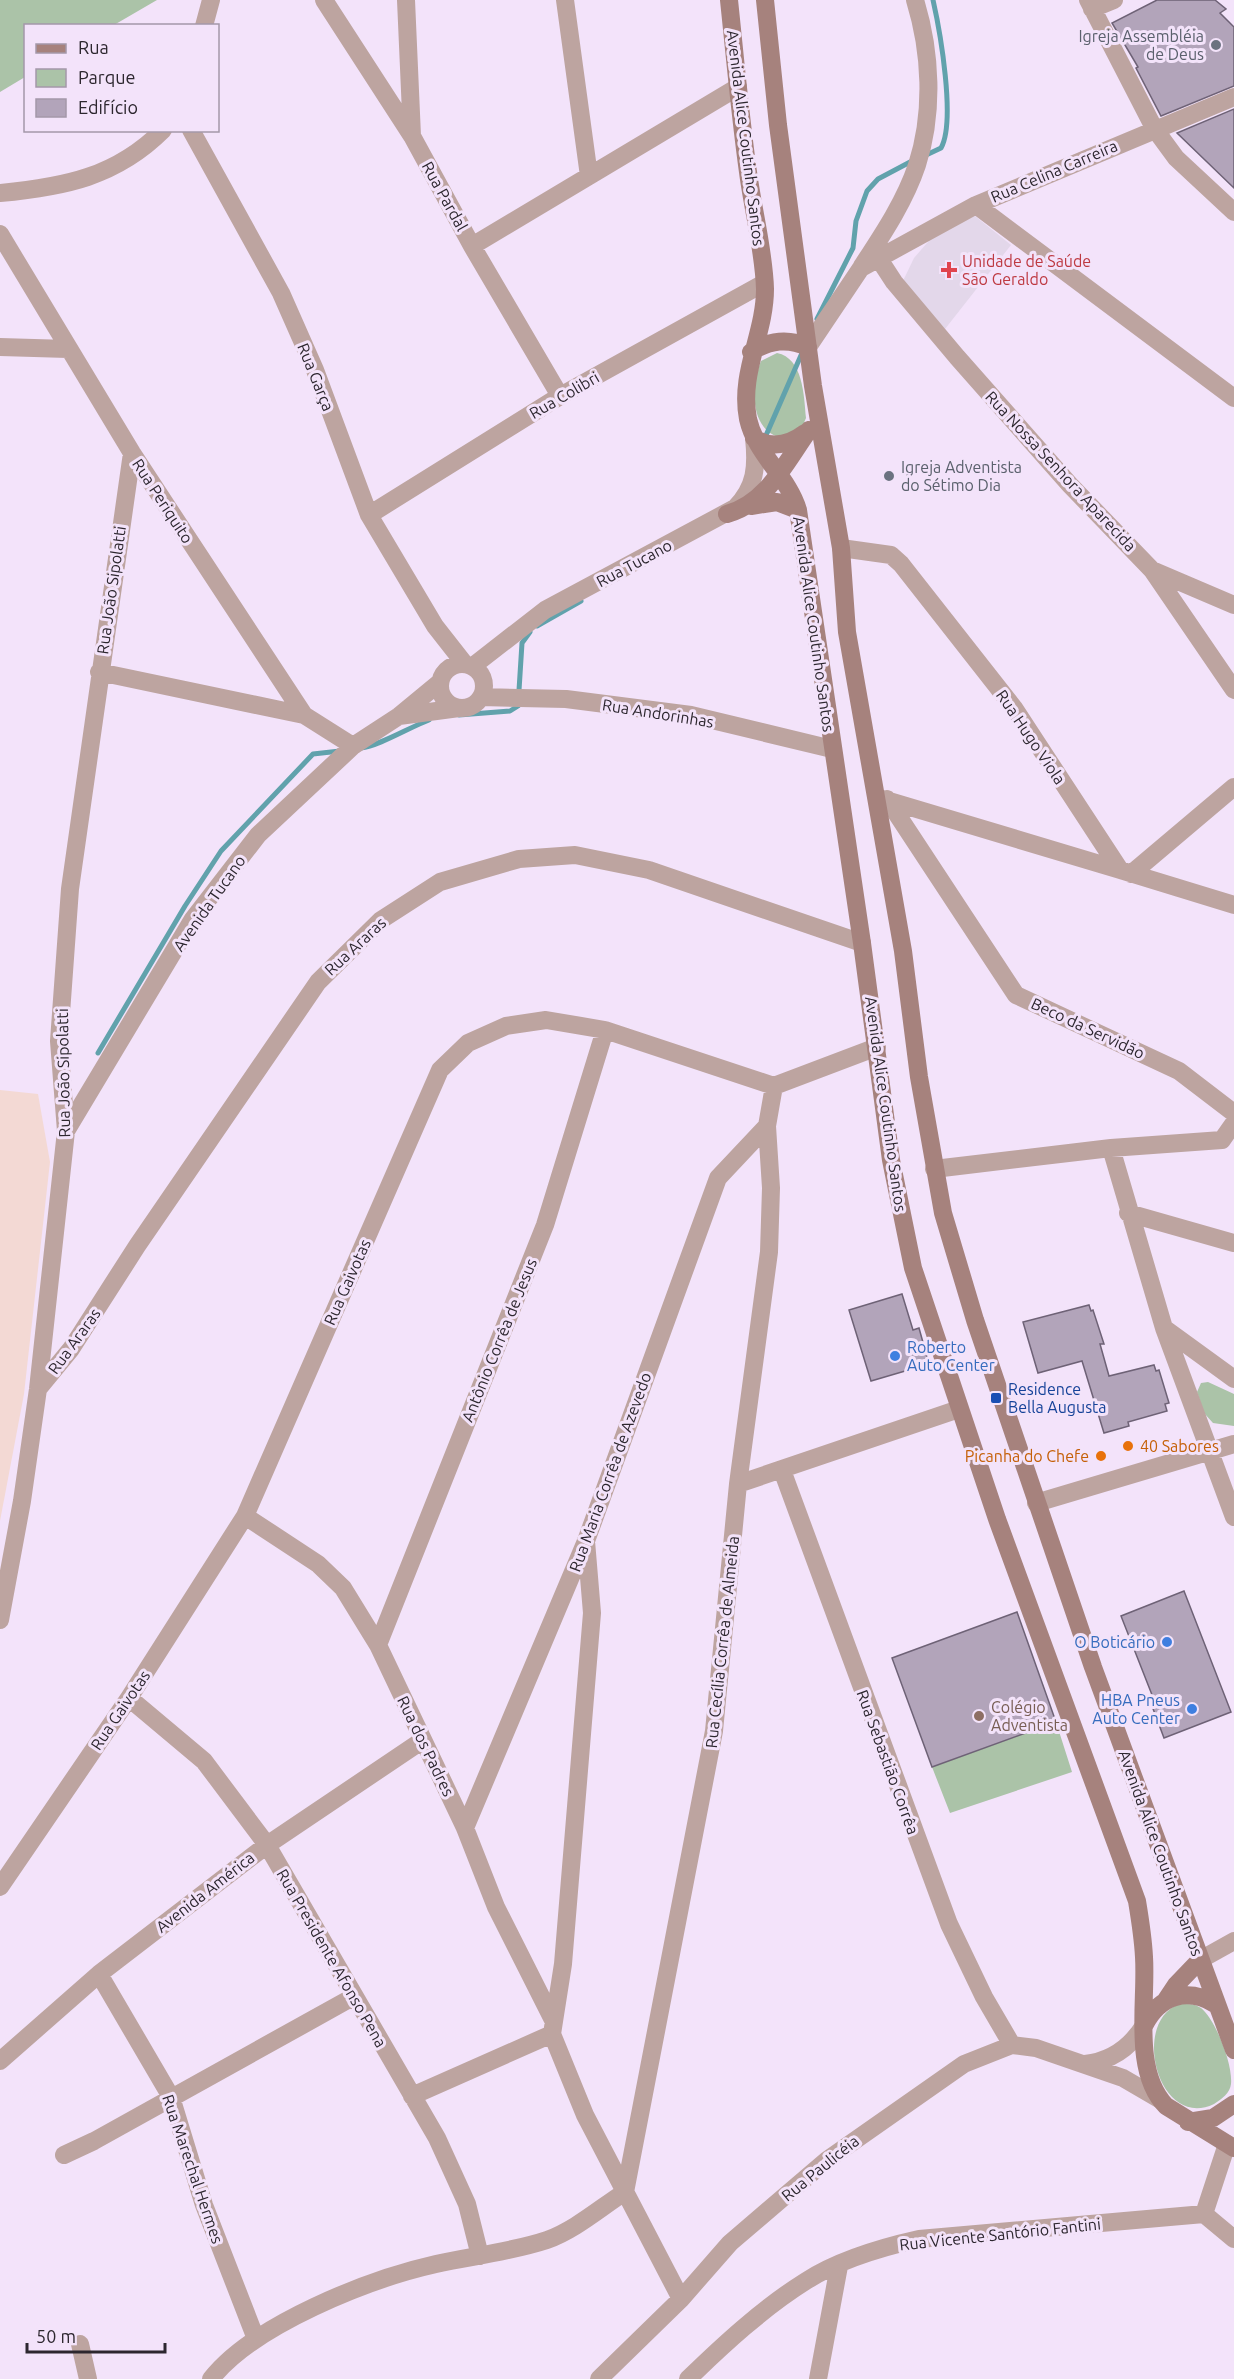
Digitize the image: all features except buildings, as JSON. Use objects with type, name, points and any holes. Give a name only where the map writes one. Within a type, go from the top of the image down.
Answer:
[{"type":"main road","name":"Avenida Alice Coutinho Santos","points":[[729,0],[764,283],[762,319],[752,352],[746,406],[754,438],[791,493],[798,510],[877,1047],[891,1160],[908,1246],[925,1308],[959,1409],[1137,1901],[1144,1957],[1145,2057],[1149,2077],[1159,2099],[1188,2122],[1232,2140]]},
{"type":"main road","name":"Avenida Alice Coutinho Santos","points":[[765,0],[782,155],[808,347],[814,426],[841,548],[847,632],[881,798],[919,1077],[934,1169],[951,1247],[1036,1503],[1157,1846],[1234,2050]]},
{"type":"main road","points":[[752,352],[777,341],[794,342],[808,347]]},
{"type":"main road","points":[[754,438],[761,443],[778,445],[794,440],[814,426]]},
{"type":"main road","points":[[749,506],[764,493],[814,426]]},
{"type":"main road","points":[[727,514],[749,506],[777,502],[798,510]]},
{"type":"main road","points":[[1145,2024],[1150,2015],[1200,1960]]},
{"type":"main road","points":[[1166,2000],[1176,1996],[1196,1995],[1215,2004]]},
{"type":"main road","points":[[1188,2122],[1213,2118],[1234,2104]]},
{"type":"street","points":[[205,24],[211,0]]},
{"type":"street","name":"Rua Pardal","points":[[324,0],[412,136],[472,246],[560,396]]},
{"type":"street","points":[[406,0],[412,136]]},
{"type":"street","points":[[565,0],[590,176]]},
{"type":"street","points":[[808,347],[893,218],[917,165],[927,119],[929,92],[926,45],[915,0]]},
{"type":"street","points":[[1114,0],[1090,5],[1154,128],[1176,158],[1234,212]]},
{"type":"street","points":[[472,246],[738,87]]},
{"type":"street","name":"Rua Celina Carreira","points":[[861,268],[976,205],[1154,128],[1234,97]]},
{"type":"street","points":[[0,193],[46,189],[100,175],[147,146],[161,132]]},
{"type":"street","name":"Rua Garça","points":[[192,132],[281,293],[315,370],[369,515],[435,626],[469,665]]},
{"type":"street","points":[[976,205],[1234,398]]},
{"type":"street","name":"Rua Periquito","points":[[0,234],[132,453],[304,715],[353,746]]},
{"type":"street","name":"Rua Nossa Senhora Aparecida","points":[[879,259],[894,282],[964,366],[1070,485],[1152,570],[1234,690]]},
{"type":"street","name":"Rua Colibri","points":[[369,515],[560,396],[764,283]]},
{"type":"street","points":[[0,347],[68,349]]},
{"type":"street","name":"Rua Tucano","points":[[469,665],[545,610],[727,514],[742,501],[753,481],[756,469],[754,438]]},
{"type":"street","name":"Rua João Sipolatti","points":[[0,1620],[22,1501],[38,1389],[66,1131],[59,1041],[67,924],[99,672],[132,453]]},
{"type":"street","name":"Rua Hugo Viola","points":[[841,548],[891,555],[901,564],[1014,708],[1126,872]]},
{"type":"street","points":[[1152,570],[1234,605]]},
{"type":"street","name":"Rua Garça","points":[[435,626],[440,679]]},
{"type":"street","points":[[469,665],[484,680],[481,697],[468,708],[459,708],[444,700],[440,679],[448,668],[469,665]]},
{"type":"street","points":[[99,672],[304,715]]},
{"type":"street","name":"Avenida Tucano","points":[[66,1131],[193,919],[258,835],[353,746],[399,716],[440,679]]},
{"type":"street","name":"Rua Andorinhas","points":[[481,697],[566,699],[691,715],[832,749]]},
{"type":"street","name":"Avenida Tucano","points":[[399,716],[459,708]]},
{"type":"street","points":[[1126,872],[1234,787]]},
{"type":"street","points":[[881,798],[1234,905]]},
{"type":"street","name":"Beco da Servidão","points":[[881,798],[1016,995],[1179,1071],[1234,1113]]},
{"type":"street","name":"Rua Araras","points":[[38,1389],[71,1349],[137,1246],[318,982],[381,920],[440,882],[519,859],[575,855],[649,870],[862,943]]},
{"type":"street","name":"Rua Gaivotas","points":[[0,1887],[129,1698],[245,1516],[440,1070],[468,1043],[506,1026],[546,1020],[605,1030],[774,1086]]},
{"type":"street","name":"Antônio Corrêa de Jesus","points":[[378,1645],[545,1225],[605,1030]]},
{"type":"street","points":[[774,1086],[877,1047]]},
{"type":"street","name":"Rua Cecília Corrêa de Almeida","points":[[625,2192],[714,1731],[738,1484],[769,1252],[771,1188],[766,1126],[774,1086]]},
{"type":"street","points":[[934,1169],[1111,1148],[1222,1140],[1234,1123]]},
{"type":"street","name":"Rua Maria Corrêa de Azevedo","points":[[465,1828],[586,1541],[718,1178],[766,1126]]},
{"type":"street","points":[[1111,1148],[1128,1213],[1164,1328],[1234,1517]]},
{"type":"street","points":[[1128,1213],[1234,1243]]},
{"type":"street","points":[[1164,1328],[1234,1379]]},
{"type":"street","points":[[738,1484],[959,1409]]},
{"type":"street","points":[[1036,1503],[1234,1444]]},
{"type":"street","name":"Rua Sebastião Corrêa","points":[[782,1470],[949,1924],[984,1997],[1012,2045]]},
{"type":"street","name":"Rua dos Padres","points":[[245,1516],[318,1564],[343,1588],[378,1645],[465,1828],[496,1908],[552,2027],[585,2115],[681,2299]]},
{"type":"street","points":[[412,2096],[552,2027],[563,1964],[591,1613],[586,1541]]},
{"type":"street","name":"Rua Presidente Afonso Pena","points":[[129,1698],[204,1761],[267,1845],[437,2138],[467,2205],[480,2256]]},
{"type":"street","name":"Avenida América","points":[[0,2061],[99,1974],[267,1845],[423,1740]]},
{"type":"street","points":[[1200,1960],[1234,1941]]},
{"type":"street","name":"Rua Marechal Hermes","points":[[99,1974],[171,2097],[204,2205],[256,2339]]},
{"type":"street","points":[[64,2155],[353,1996]]},
{"type":"street","points":[[1085,2064],[1102,2061],[1120,2053],[1138,2036],[1145,2024]]},
{"type":"street","points":[[1012,2045],[1036,2048],[1085,2064],[1123,2078],[1159,2099]]},
{"type":"street","name":"Rua Paulicéia","points":[[599,2379],[681,2299],[730,2243],[827,2160],[964,2064],[1012,2045]]},
{"type":"street","points":[[1232,2140],[1204,2214],[1234,2239]]},
{"type":"street","points":[[211,2379],[256,2339],[317,2306],[379,2280],[435,2264],[549,2240],[625,2192]]},
{"type":"street","name":"Rua Vicente Santório Fantini","points":[[688,2379],[717,2350],[808,2279],[880,2247],[919,2239],[1204,2214]]},
{"type":"street","points":[[818,2379],[839,2266]]},
{"type":"street","points":[[80,2344],[88,2379]]},
{"type":"shaded area","name":"Unidade de Saúde São Geraldo","points":[[975,216],[1011,245],[945,329],[902,283],[914,258],[934,235]]},
{"type":"shaded area","points":[[0,1090],[38,1094],[50,1162],[24,1394],[0,1521]]},
{"type":"green space","points":[[0,0],[157,0],[116,24],[24,24],[24,78],[0,92]]},
{"type":"green space","points":[[777,353],[786,356],[797,370],[803,389],[806,418],[803,425],[781,438],[763,426],[758,417],[754,394],[761,361]]},
{"type":"green space","points":[[1208,1382],[1234,1394],[1234,1426],[1213,1423],[1204,1413],[1197,1392],[1201,1383]]},
{"type":"green space","points":[[1056,1722],[1072,1772],[950,1813],[932,1767]]},
{"type":"green space","points":[[1179,2004],[1201,2008],[1218,2032],[1222,2043],[1229,2066],[1231,2084],[1223,2098],[1214,2104],[1195,2108],[1178,2102],[1166,2089],[1158,2071],[1154,2051],[1156,2031],[1164,2015]]},
{"type":"waterway","points":[[924,156],[941,148],[947,118],[945,76],[933,0]]},
{"type":"waterway","points":[[817,319],[853,248],[856,221],[867,191],[878,179],[912,161]]},
{"type":"waterway","points":[[764,440],[802,353]]},
{"type":"waterway","points":[[537,626],[581,601]]},
{"type":"waterway","points":[[459,715],[510,711],[518,706],[522,643],[530,632]]},
{"type":"waterway","points":[[361,748],[377,744],[429,720]]},
{"type":"waterway","points":[[98,1053],[185,906],[221,851],[313,754],[340,751]]},
{"type":"place","name":"Igreja Assembléia de Deus","points":[[1216,45]]},
{"type":"place","name":"Unidade de Saúde São Geraldo","points":[[949,270]]},
{"type":"place","name":"Igreja Adventista do Sétimo Dia","points":[[889,476]]},
{"type":"place","name":"Roberto Auto Center","points":[[895,1356]]},
{"type":"place","name":"Residence Bella Augusta","points":[[996,1398]]},
{"type":"place","name":"40 Sabores","points":[[1128,1446]]},
{"type":"place","name":"Picanha do Chefe","points":[[1101,1456]]},
{"type":"place","name":"O Boticário","points":[[1167,1642]]},
{"type":"place","name":"HBA Pneus Auto Center","points":[[1192,1709]]},
{"type":"place","name":"Colégio Adventista","points":[[979,1716]]}]
